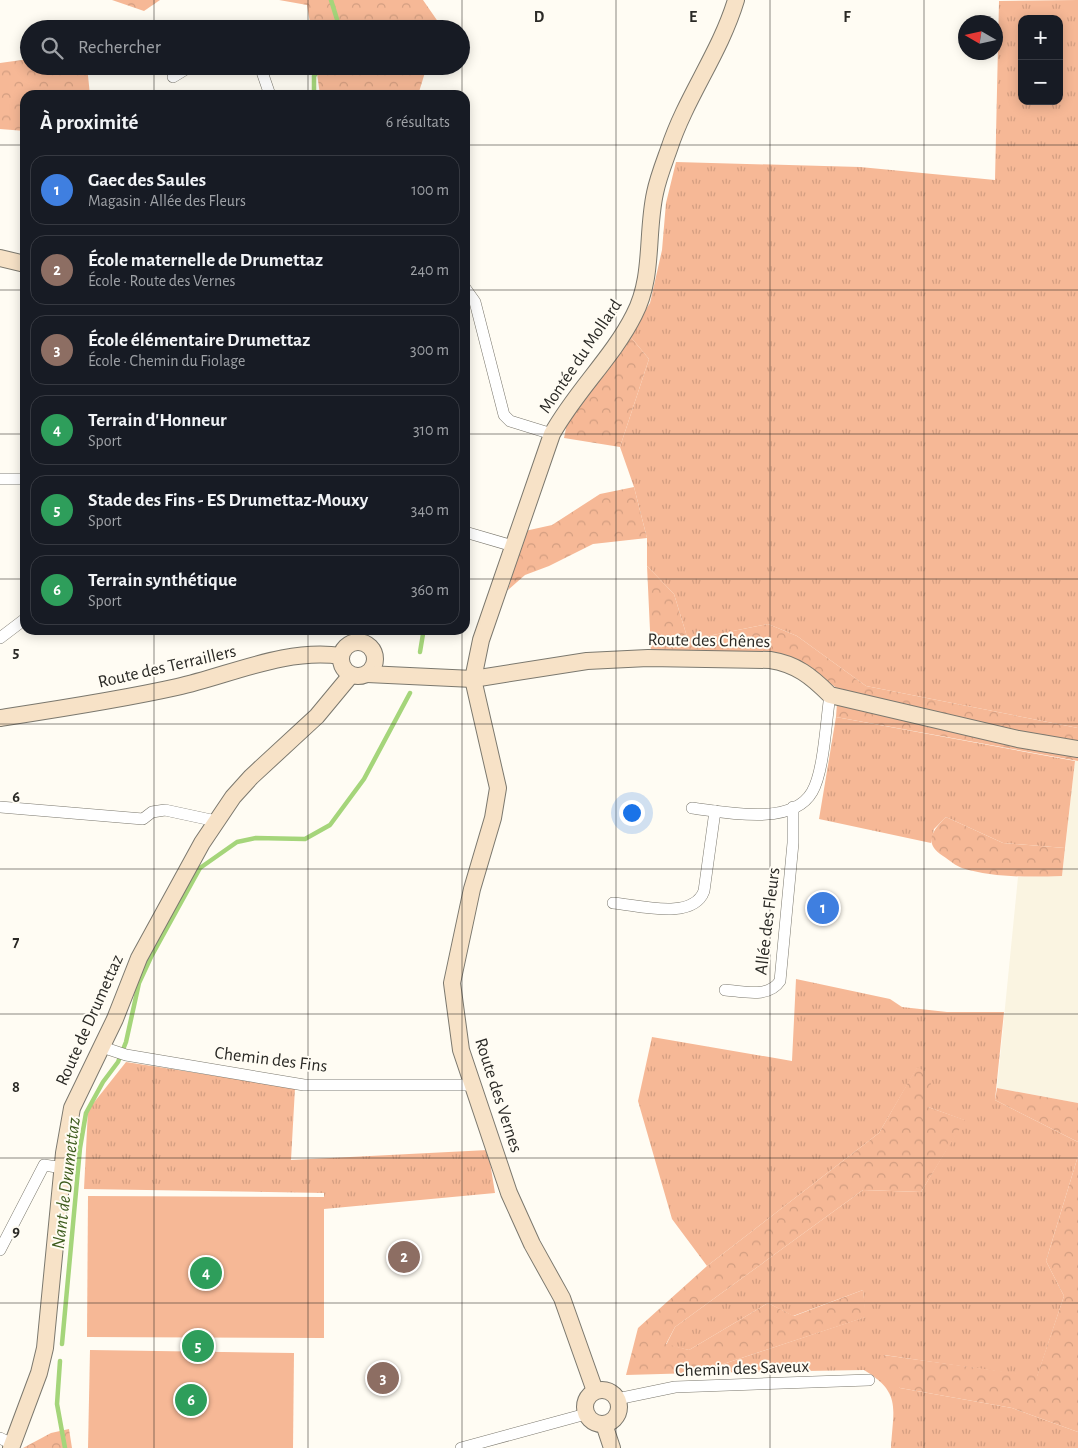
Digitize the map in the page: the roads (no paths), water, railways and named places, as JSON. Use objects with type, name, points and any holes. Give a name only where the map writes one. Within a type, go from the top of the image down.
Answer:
[{"type":"street","name":"Montée du Mollard","points":[[473,680],[481,640],[552,434],[568,406],[634,316],[644,293],[650,254],[655,193],[669,148],[687,103],[715,54],[736,0]]},
{"type":"street","points":[[263,75],[268,90]]},
{"type":"street","points":[[0,258],[20,263]]},
{"type":"street","points":[[470,295],[475,302],[504,415],[510,422],[552,434]]},
{"type":"street","points":[[0,479],[20,479]]},
{"type":"street","points":[[470,533],[513,546]]},
{"type":"street","points":[[0,638],[20,623]]},
{"type":"street","points":[[342,653],[343,667],[363,672],[374,651],[367,637]]},
{"type":"street","name":"Route des Terraillers","points":[[0,718],[178,687],[298,655],[342,653],[351,643],[367,637]]},
{"type":"street","name":"Route des Chênes","points":[[363,672],[473,680],[587,661],[648,658],[770,660],[786,663],[810,674],[830,695]]},
{"type":"street","name":"Route de Drumettaz","points":[[8,1443],[33,1390],[45,1348],[63,1168],[72,1108],[108,1049],[139,958],[216,821],[251,777],[363,672]]},
{"type":"street","name":"Route des Vernes","points":[[473,680],[498,788],[494,818],[472,889],[452,983],[461,1050],[504,1174],[514,1189],[549,1262],[595,1391]]},
{"type":"street","points":[[692,808],[757,816],[793,807],[807,799],[817,780],[830,695],[1018,739],[1078,749]]},
{"type":"street","points":[[0,807],[143,819],[152,812],[165,810],[216,821]]},
{"type":"street","name":"Allée des Fleurs","points":[[725,990],[763,992],[772,989],[780,981],[793,843],[793,807]]},
{"type":"street","points":[[614,903],[679,909],[691,907],[699,900],[704,891],[715,811]]},
{"type":"street","name":"Chemin des Fins","points":[[108,1049],[126,1055],[304,1085],[472,1085]]},
{"type":"street","points":[[0,1250],[44,1165],[63,1168]]},
{"type":"street","name":"Chemin des Saveux","points":[[617,1399],[675,1387],[869,1380]]},
{"type":"street","points":[[595,1391],[610,1392],[617,1399],[619,1404],[617,1415],[610,1423],[593,1422],[586,1414],[585,1403],[595,1391]]},
{"type":"street","points":[[461,1448],[586,1414]]},
{"type":"street","points":[[604,1424],[612,1448]]},
{"type":"waterway","name":"Nant de Drumettaz","points":[[331,0],[337,20]]},
{"type":"waterway","name":"Nant de Drumettaz","points":[[314,90],[315,75]]},
{"type":"waterway","name":"Nant de Drumettaz","points":[[420,652],[423,635]]},
{"type":"waterway","name":"Nant de Drumettaz","points":[[62,1344],[80,1148],[86,1113],[103,1082],[118,1062],[126,1042],[139,983],[151,957],[200,868],[237,842],[256,838],[305,839],[330,825],[364,779],[410,693]]},
{"type":"waterway","name":"Nant de Drumettaz","points":[[60,1361],[57,1404],[65,1448]]},
{"type":"place","name":"Gaec des Saules","points":[[823,908]]},
{"type":"place","name":"École maternelle de Drumettaz","points":[[404,1257]]},
{"type":"place","name":"Terrain d'Honneur","points":[[206,1273]]},
{"type":"place","name":"Stade des Fins - ES Drumettaz-Mouxy","points":[[198,1346]]},
{"type":"place","name":"École élémentaire Drumettaz","points":[[383,1378]]},
{"type":"place","name":"Terrain synthétique","points":[[191,1400]]}]
